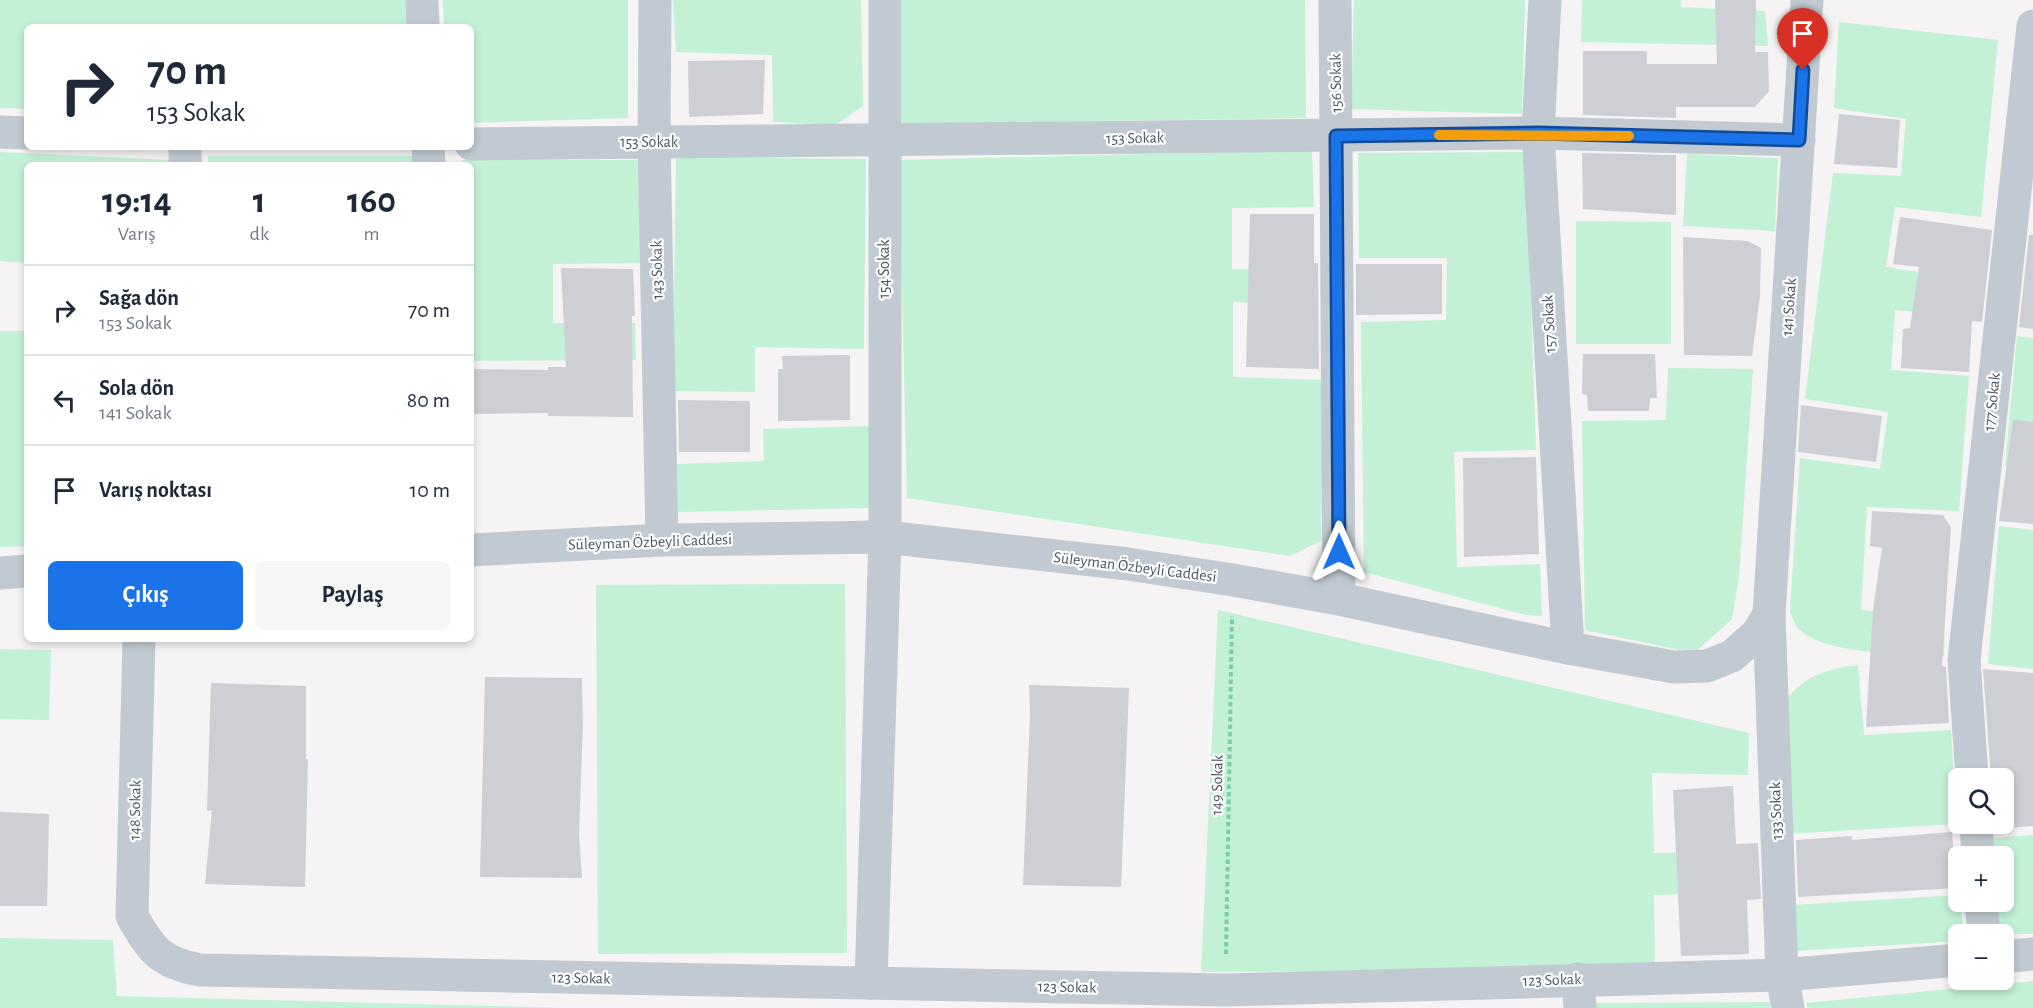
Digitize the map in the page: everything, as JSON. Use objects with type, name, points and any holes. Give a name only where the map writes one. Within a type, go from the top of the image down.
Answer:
[{"type":"street","points":[[422,0],[423,24]]},
{"type":"street","name":"143 Sokak","points":[[655,0],[654,141],[662,540]]},
{"type":"street","name":"154 Sokak","points":[[871,983],[885,537],[885,0]]},
{"type":"street","name":"156 Sokak","points":[[1335,0],[1339,599]]},
{"type":"street","name":"157 Sokak","points":[[1545,0],[1538,133],[1568,648]]},
{"type":"street","name":"141 Sokak","points":[[1769,614],[1807,0]]},
{"type":"street","name":"177 Sokak","points":[[1971,768],[1964,660],[2033,26]]},
{"type":"street","points":[[0,132],[24,133]]},
{"type":"street","name":"153 Sokak","points":[[474,144],[654,141],[884,142],[1538,133],[1799,140]]},
{"type":"street","name":"Süleyman Özbeyli Caddesi","points":[[474,550],[662,540],[885,537],[1128,564],[1233,580],[1339,599],[1674,668],[1707,666],[1732,656],[1746,645],[1769,614]]},
{"type":"street","points":[[0,573],[24,571]]},
{"type":"street","name":"133 Sokak","points":[[1769,614],[1782,975],[1788,1008]]},
{"type":"street","name":"148 Sokak","points":[[139,642],[132,916],[144,936],[174,966]]},
{"type":"street","points":[[2014,956],[2033,954]]},
{"type":"street","name":"123 Sokak","points":[[174,966],[200,970],[1225,990],[1579,993],[1948,961]]},
{"type":"path","name":"149 Sokak","points":[[1225,990],[1233,580]]},
{"type":"green space","points":[[0,0],[407,0],[408,24],[24,24],[24,109],[0,108]]},
{"type":"green space","points":[[443,0],[628,0],[628,118],[474,123],[474,24],[444,24]]},
{"type":"green space","points":[[673,0],[861,0],[863,106],[835,125],[773,122],[772,55],[676,52]]},
{"type":"green space","points":[[902,0],[1305,0],[1306,118],[902,124]]},
{"type":"green space","points":[[1354,0],[1525,0],[1522,114],[1351,109]]},
{"type":"green space","points":[[1582,0],[1681,0],[1681,7],[1765,11],[1768,46],[1581,42]]},
{"type":"green space","points":[[1839,22],[1998,40],[1981,217],[1895,207],[1886,267],[1977,281],[1975,317],[1895,310],[1891,370],[1969,376],[1959,511],[1867,507],[1861,610],[1945,618],[1944,656],[1864,651],[1821,642],[1805,634],[1795,624],[1790,611],[1800,458],[1880,469],[1888,412],[1805,399],[1833,173],[1901,176],[1906,119],[1834,108]]},
{"type":"green space","points":[[1312,150],[1314,207],[1232,208],[1232,269],[1316,269],[1317,305],[1233,302],[1233,377],[1324,380],[1321,541],[1290,556],[907,498],[899,160]]},
{"type":"green space","points":[[0,152],[169,160],[169,162],[24,162],[24,263],[0,261]]},
{"type":"green space","points":[[1526,152],[1536,450],[1454,452],[1457,567],[1540,564],[1542,616],[1526,615],[1364,572],[1361,322],[1446,320],[1447,258],[1359,258],[1358,153]]},
{"type":"green space","points":[[1687,154],[1778,158],[1775,231],[1683,226]]},
{"type":"green space","points":[[208,156],[416,156],[416,162],[208,162]]},
{"type":"green space","points":[[676,157],[866,159],[864,349],[755,347],[755,392],[673,391]]},
{"type":"green space","points":[[462,160],[640,160],[641,263],[553,264],[553,323],[635,323],[636,360],[474,361],[474,162],[462,162]]},
{"type":"green space","points":[[1576,221],[1671,222],[1671,344],[1576,344]]},
{"type":"green space","points":[[0,331],[24,331],[24,546],[0,547]]},
{"type":"green space","points":[[2017,336],[2033,338],[2033,469],[2005,466]]},
{"type":"green space","points":[[1668,368],[1753,369],[1739,577],[1732,619],[1694,653],[1585,630],[1582,421],[1666,420]]},
{"type":"green space","points":[[869,426],[871,508],[678,512],[677,464],[764,461],[763,429]]},
{"type":"green space","points":[[1999,526],[2033,530],[2033,669],[1988,664]]},
{"type":"green space","points":[[845,584],[847,953],[598,954],[596,585]]},
{"type":"green space","points":[[1218,610],[1749,733],[1748,775],[1652,773],[1654,853],[1749,851],[1751,892],[1654,895],[1655,969],[1201,972]]},
{"type":"green space","points":[[0,649],[51,650],[49,720],[0,719]]},
{"type":"green space","points":[[1858,665],[1864,735],[1951,730],[1953,768],[1948,768],[1948,825],[1786,834],[1785,700],[1809,679],[1835,669]]},
{"type":"green space","points":[[2033,835],[2033,934],[2014,934],[2014,924],[1997,924],[1997,912],[2014,912],[2014,846],[1993,846],[1993,838]]},
{"type":"green space","points":[[1948,896],[1948,912],[1961,912],[1963,924],[1948,924],[1948,942],[1795,951],[1792,905]]},
{"type":"green space","points":[[0,938],[113,940],[117,996],[562,1008],[0,1008]]},
{"type":"green space","points":[[2033,981],[2033,1008],[1807,1008],[1806,1003],[1948,989],[2014,990],[2014,983]]},
{"type":"green space","points":[[1770,1002],[1770,1008],[1594,1008],[1593,1003]]},
{"type":"building","points":[[1715,0],[1756,0],[1755,52],[1768,52],[1769,91],[1755,107],[1676,107],[1676,118],[1583,115],[1583,51],[1647,51],[1647,64],[1717,64]]},
{"type":"building","points":[[765,60],[763,114],[689,117],[688,61]]},
{"type":"building","points":[[1839,114],[1900,120],[1897,168],[1834,164]]},
{"type":"building","points":[[1582,153],[1676,155],[1676,215],[1583,209]]},
{"type":"building","points":[[1250,214],[1314,214],[1314,263],[1318,263],[1319,369],[1246,367]]},
{"type":"building","points":[[1900,217],[1992,230],[1982,322],[1972,321],[1969,372],[1901,368],[1903,329],[1910,328],[1919,267],[1893,264]]},
{"type":"building","points":[[2029,235],[2033,235],[2033,329],[2019,327]]},
{"type":"building","points":[[1683,237],[1747,241],[1761,248],[1760,296],[1752,356],[1684,355]]},
{"type":"building","points":[[1356,264],[1442,264],[1442,314],[1356,315]]},
{"type":"building","points":[[561,268],[633,269],[635,316],[632,316],[633,417],[548,416],[548,413],[474,414],[474,369],[548,370],[548,367],[566,367]]},
{"type":"building","points":[[1583,354],[1655,354],[1657,398],[1650,398],[1649,411],[1588,411],[1587,395],[1582,394]]},
{"type":"building","points":[[850,355],[850,420],[778,421],[778,369],[783,369],[782,356]]},
{"type":"building","points":[[678,400],[750,401],[750,452],[679,452]]},
{"type":"building","points":[[1801,405],[1882,416],[1876,462],[1798,452]]},
{"type":"building","points":[[2013,420],[2033,422],[2033,524],[1999,521]]},
{"type":"building","points":[[1536,457],[1539,554],[1464,557],[1463,458]]},
{"type":"building","points":[[1872,511],[1943,515],[1951,527],[1942,666],[1946,667],[1949,723],[1866,727],[1873,609],[1882,548],[1870,546]]},
{"type":"building","points":[[1983,669],[2033,673],[2033,826],[2014,828],[2014,768],[1990,768]]},
{"type":"building","points":[[485,677],[582,678],[583,723],[579,834],[582,878],[480,877]]},
{"type":"building","points":[[211,683],[306,686],[306,758],[308,760],[305,887],[205,884],[212,810],[207,811]]},
{"type":"building","points":[[1029,685],[1129,688],[1121,887],[1023,885],[1030,714]]},
{"type":"building","points":[[1733,786],[1736,844],[1758,843],[1761,899],[1747,900],[1749,954],[1681,956],[1673,790]]},
{"type":"building","points":[[0,812],[49,814],[47,906],[0,906]]},
{"type":"building","points":[[1948,832],[1952,834],[1953,846],[1948,846],[1948,889],[1798,897],[1796,840],[1852,836],[1852,840]]},
{"type":"slow traffic","points":[[1439,135],[1538,133],[1629,136]]},
{"type":"route","points":[[1339,552],[1336,136],[1538,133],[1799,140],[1803,70]]}]
